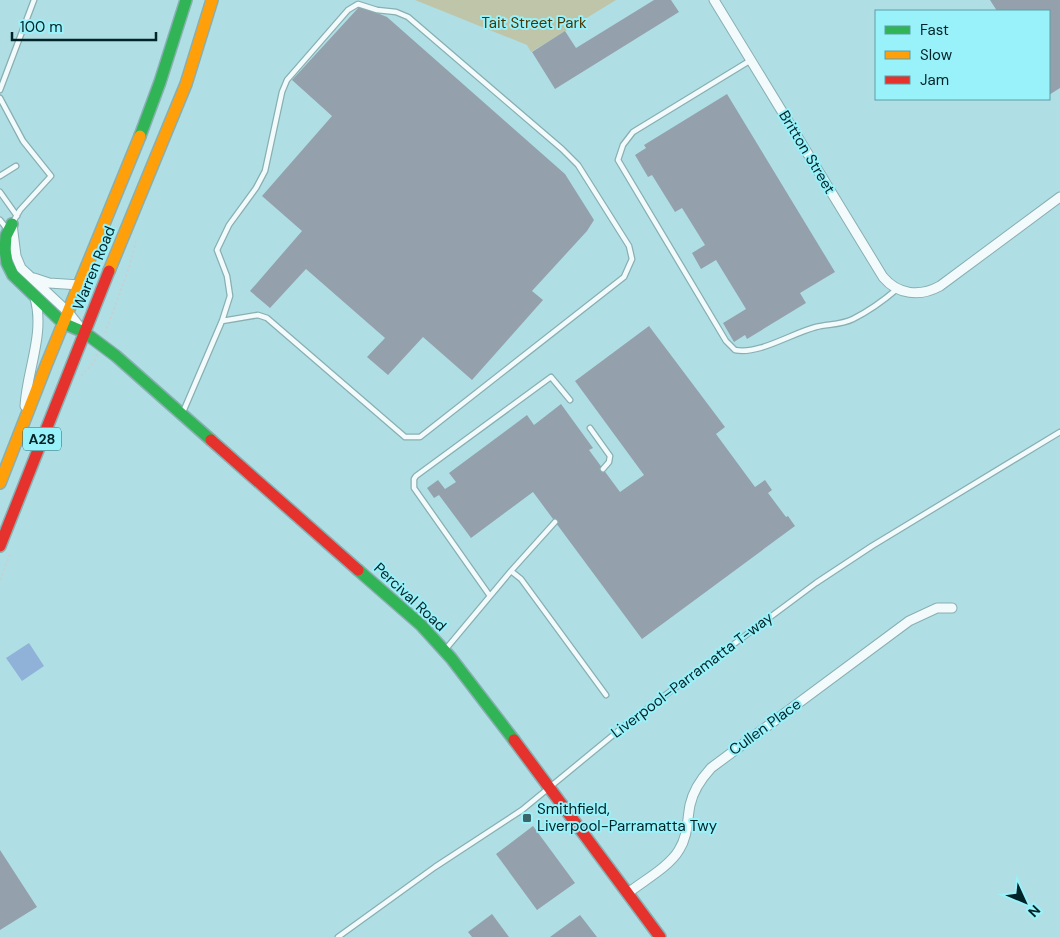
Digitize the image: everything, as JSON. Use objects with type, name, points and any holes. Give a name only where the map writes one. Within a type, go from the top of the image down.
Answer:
[{"type":"main road","name":"Warren Road","points":[[0,483],[128,169],[176,35],[186,0]]},
{"type":"main road","name":"Warren Road","points":[[0,546],[84,332],[186,84],[212,0]]},
{"type":"main road","name":"Percival Road","points":[[12,223],[6,233],[4,255],[8,269],[35,296],[104,346],[421,625],[487,704],[660,937]]},
{"type":"street","name":"Britton Street","points":[[714,0],[883,277],[897,289],[908,295],[931,291],[940,286],[1060,197]]},
{"type":"street","name":"Percival Road","points":[[12,223],[18,262],[66,318]]},
{"type":"street","points":[[31,277],[49,283],[80,285]]},
{"type":"street","points":[[24,421],[26,389],[39,329],[40,317],[35,296]]},
{"type":"street","name":"Cullen Place","points":[[628,893],[666,865],[679,851],[686,834],[693,794],[711,768],[909,621],[937,608],[952,608]]},
{"type":"lane","points":[[0,90],[34,0]]},
{"type":"lane","points":[[182,414],[222,321],[230,296],[230,288],[217,250],[229,225],[256,188],[265,171],[282,92],[291,75],[348,10],[358,4],[378,10],[396,12],[408,17],[562,148],[578,166],[629,246],[632,259],[624,277],[420,437],[405,437],[267,318],[258,315],[222,321]]},
{"type":"lane","points":[[750,60],[633,132],[623,145],[618,160],[726,341],[735,350],[747,350],[759,348],[816,327],[844,323],[876,306],[897,289]]},
{"type":"lane","points":[[0,98],[23,141],[51,176],[12,223]]},
{"type":"lane","points":[[0,176],[16,166]]},
{"type":"lane","points":[[0,192],[12,223]]},
{"type":"lane","points":[[0,220],[12,223]]},
{"type":"lane","points":[[490,596],[414,488],[414,480],[416,476],[551,377],[570,400]]},
{"type":"lane","points":[[590,428],[610,456],[609,462],[603,469]]},
{"type":"lane","name":"Liverpool–Parramatta T-way","points":[[338,937],[435,868],[522,810],[629,722],[816,583],[872,546],[1060,432]]},
{"type":"lane","points":[[444,651],[555,522]]},
{"type":"lane","points":[[512,571],[521,579],[606,695]]},
{"type":"green space","name":"Tait Street Park","points":[[415,0],[616,0],[531,52],[527,45]]},
{"type":"water","points":[[29,643],[44,666],[22,681],[6,658]]},
{"type":"building","points":[[654,0],[671,0],[679,12],[555,89],[532,52],[565,31],[576,48]]},
{"type":"building","points":[[990,0],[1060,0],[1060,88],[1050,94],[1050,10],[996,10]]},
{"type":"building","points":[[360,6],[387,17],[565,174],[594,220],[587,231],[532,291],[543,300],[472,380],[423,337],[388,375],[367,357],[385,338],[306,269],[270,308],[250,291],[302,231],[262,196],[332,116],[292,80]]},
{"type":"building","points":[[727,94],[835,272],[800,293],[806,303],[747,339],[745,335],[734,342],[723,323],[746,309],[716,260],[701,269],[692,253],[705,245],[682,208],[675,212],[652,175],[648,177],[635,155],[646,148],[644,145]]},
{"type":"building","points":[[649,326],[725,427],[716,434],[755,487],[765,480],[772,490],[768,493],[795,526],[642,639],[533,492],[471,538],[439,495],[434,498],[427,488],[438,480],[445,489],[456,482],[449,473],[527,415],[534,425],[561,404],[593,448],[589,450],[620,492],[644,475],[575,381]]},
{"type":"building","points":[[533,826],[575,883],[537,910],[496,854]]},
{"type":"building","points":[[0,850],[37,907],[0,930]]},
{"type":"building","points":[[492,914],[509,937],[472,937],[468,932]]},
{"type":"building","points":[[580,915],[597,937],[550,937]]},
{"type":"traffic: fast","points":[[140,136],[160,82],[186,0]]},
{"type":"traffic: fast","points":[[12,224],[6,236],[5,250],[7,263],[13,275],[63,323],[84,332],[116,356],[211,440]]},
{"type":"traffic: fast","points":[[358,570],[421,625],[451,658],[514,740]]},
{"type":"traffic: slow","points":[[109,271],[186,84],[212,0]]},
{"type":"traffic: slow","points":[[0,483],[140,136]]},
{"type":"traffic: jam","points":[[0,546],[109,271]]},
{"type":"traffic: jam","points":[[211,440],[358,570]]},
{"type":"traffic: jam","points":[[514,740],[660,937]]},
{"type":"place","name":"Smithfield, Liverpool-Parramatta Twy","points":[[527,818]]}]
